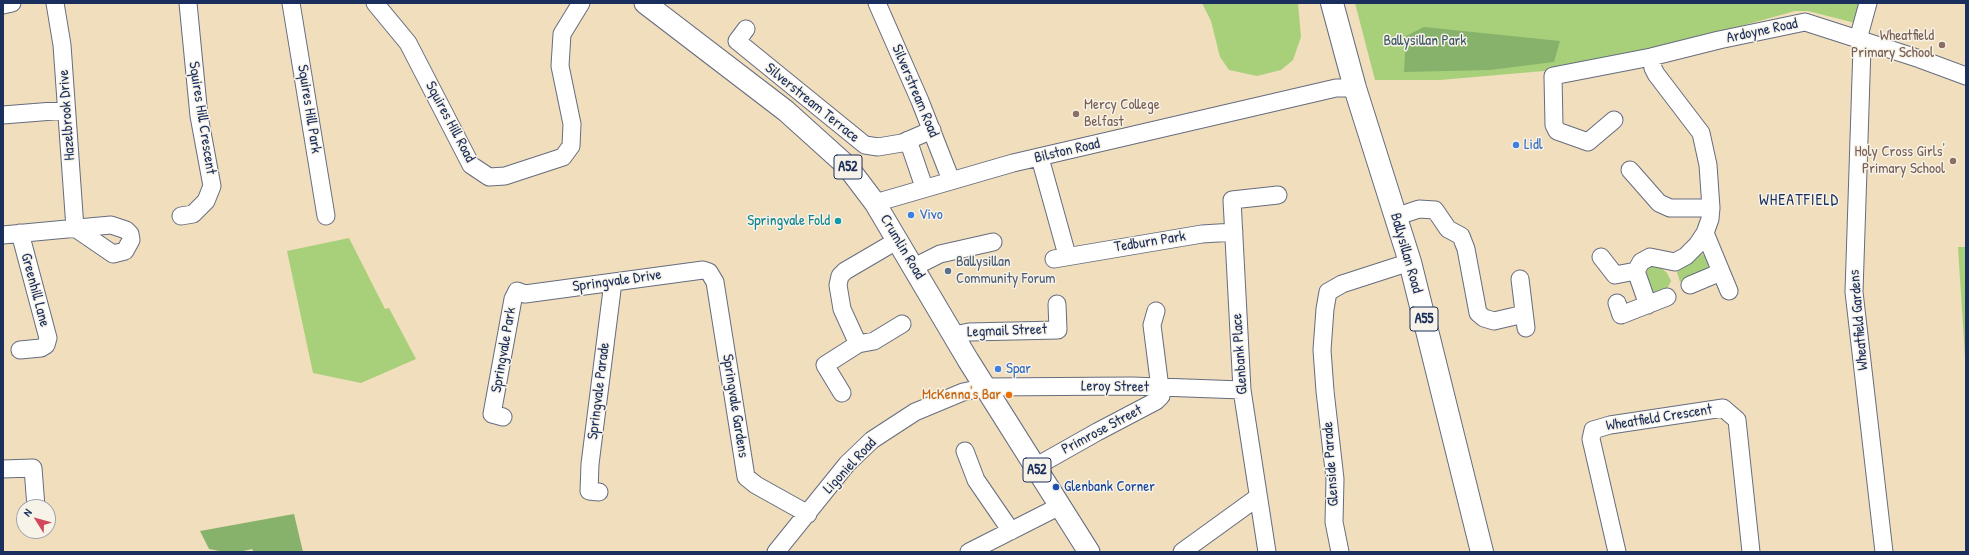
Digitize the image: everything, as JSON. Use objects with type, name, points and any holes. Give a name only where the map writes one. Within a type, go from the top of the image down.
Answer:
[{"type":"highway","name":"Ballysillan Road","points":[[1332,3],[1355,88],[1410,262],[1482,552]]},
{"type":"main road","name":"Crumlin Road","points":[[645,3],[786,111],[847,166],[875,202],[954,335],[1089,552]]},
{"type":"street","points":[[3,5],[12,3]]},
{"type":"street","name":"Hazelbrook Drive","points":[[11,234],[75,228],[62,45],[55,3]]},
{"type":"street","name":"Squires Hill Crescent","points":[[180,216],[193,214],[206,201],[212,186],[199,116],[188,3]]},
{"type":"street","name":"Squires Hill Park","points":[[291,3],[326,216]]},
{"type":"street","name":"Squires Hill Road","points":[[375,3],[408,43],[471,165],[489,177],[505,176],[563,157],[571,146],[572,124],[560,66],[562,34],[581,3]]},
{"type":"street","name":"Silverstream Road","points":[[877,3],[932,130],[951,180]]},
{"type":"street","name":"Wheatfield Gardens","points":[[1868,3],[1860,32],[1862,47],[1859,191],[1854,254],[1854,292],[1884,552]]},
{"type":"street","name":"Ardoyne Road","points":[[1614,120],[1588,142],[1557,131],[1554,125],[1553,76],[1651,57],[1719,40],[1805,22],[1861,39],[1966,76]]},
{"type":"street","name":"Silverstream Terrace","points":[[746,29],[737,41],[864,145],[878,147],[902,144],[932,130]]},
{"type":"street","points":[[1648,305],[1636,271],[1641,262],[1650,257],[1675,262],[1686,256],[1697,245],[1705,233],[1710,219],[1711,208],[1708,165],[1702,133],[1656,74],[1651,57]]},
{"type":"street","name":"Bilston Road","points":[[875,202],[1013,163],[1040,158],[1336,88],[1355,88]]},
{"type":"street","points":[[3,115],[66,110]]},
{"type":"street","points":[[908,140],[924,187]]},
{"type":"street","name":"Tedburn Park","points":[[1040,158],[1060,257],[1202,234],[1234,232]]},
{"type":"street","points":[[1630,170],[1660,203],[1670,208],[1711,208]]},
{"type":"street","name":"Glenbank Place","points":[[1266,552],[1242,390],[1232,200],[1278,195]]},
{"type":"street","points":[[1395,217],[1418,209],[1435,210],[1448,229],[1461,236],[1466,249],[1478,312],[1484,318],[1494,321],[1525,321],[1520,279]]},
{"type":"street","points":[[1705,233],[1729,291]]},
{"type":"street","name":"Greenhill Lane","points":[[11,234],[48,338],[46,345],[41,348],[20,350]]},
{"type":"street","points":[[858,344],[842,309],[838,285],[840,276],[845,271],[898,240]]},
{"type":"street","points":[[914,267],[940,254],[993,242]]},
{"type":"street","points":[[1601,257],[1615,274],[1636,271]]},
{"type":"street","name":"Glenside Parade","points":[[1340,552],[1334,522],[1335,479],[1323,376],[1322,350],[1325,308],[1328,292],[1342,284],[1410,262]]},
{"type":"street","name":"Springvale Drive","points":[[531,293],[703,270]]},
{"type":"street","name":"Springvale Gardens","points":[[703,270],[709,272],[715,282],[746,477],[756,485],[808,514]]},
{"type":"street","points":[[1690,285],[1721,272]]},
{"type":"street","name":"Springvale Parade","points":[[599,492],[589,491],[590,464],[613,282]]},
{"type":"street","name":"Springvale Park","points":[[503,417],[492,414],[513,298],[517,291],[525,294],[531,293]]},
{"type":"street","points":[[1617,303],[1622,315],[1668,298]]},
{"type":"street","name":"Legmail Street","points":[[954,335],[969,332],[1058,330],[1057,304]]},
{"type":"street","points":[[1156,310],[1152,325],[1160,388]]},
{"type":"street","points":[[842,393],[825,365],[858,344],[874,341],[902,324]]},
{"type":"street","name":"Leroy Street","points":[[987,387],[1132,386],[1242,390]]},
{"type":"street","name":"Ligoniel Road","points":[[776,552],[847,464],[881,433],[926,407],[963,392],[987,387]]},
{"type":"street","name":"Primrose Street","points":[[1035,467],[1096,432],[1156,401],[1161,396],[1160,388]]},
{"type":"street","name":"Wheatfield Crescent","points":[[1616,552],[1591,439],[1593,430],[1610,425],[1723,408],[1736,420],[1751,552]]},
{"type":"street","points":[[965,451],[976,480],[1012,531]]},
{"type":"street","points":[[3,469],[33,468],[35,499]]},
{"type":"street","points":[[1182,552],[1258,497]]},
{"type":"street","points":[[969,552],[1060,506]]},
{"type":"green space","points":[[1202,3],[1298,3],[1301,37],[1293,60],[1281,70],[1257,76],[1229,70],[1220,57],[1211,21]]},
{"type":"green space","name":"Ballysillan Park","points":[[1355,3],[1859,3],[1855,23],[1808,11],[1795,11],[1669,46],[1567,69],[1440,80],[1375,80]]},
{"type":"green space","points":[[1424,27],[1560,41],[1554,62],[1490,70],[1404,72],[1406,36]]},
{"type":"green space","points":[[349,238],[385,309],[389,308],[416,359],[361,383],[313,373],[287,251]]},
{"type":"green space","points":[[1958,247],[1966,247],[1966,357],[1965,357]]},
{"type":"green space","points":[[1697,254],[1702,254],[1706,257],[1709,265],[1705,272],[1680,282],[1677,272]]},
{"type":"green space","points":[[1653,265],[1659,266],[1667,273],[1671,281],[1666,291],[1654,294],[1649,291],[1646,274],[1647,269]]},
{"type":"green space","points":[[294,514],[303,552],[254,552],[252,549],[239,552],[225,552],[209,549],[200,531]]},
{"type":"place","name":"Wheatfield Primary School","points":[[1942,45]]},
{"type":"place","name":"Mercy College Belfast","points":[[1076,114]]},
{"type":"place","name":"Lidl","points":[[1516,145]]},
{"type":"place","name":"Holy Cross Girls' Primary School","points":[[1953,161]]},
{"type":"place","name":"Vivo","points":[[911,215]]},
{"type":"place","name":"Springvale Fold","points":[[838,221]]},
{"type":"place","name":"Ballysillan Community Forum","points":[[948,271]]},
{"type":"place","name":"Spar","points":[[998,369]]},
{"type":"place","name":"McKenna's Bar","points":[[1009,395]]},
{"type":"place","name":"Glenbank Corner","points":[[1056,487]]},
{"type":"district","name":"WHEATFIELD","points":[[1799,201]]}]
